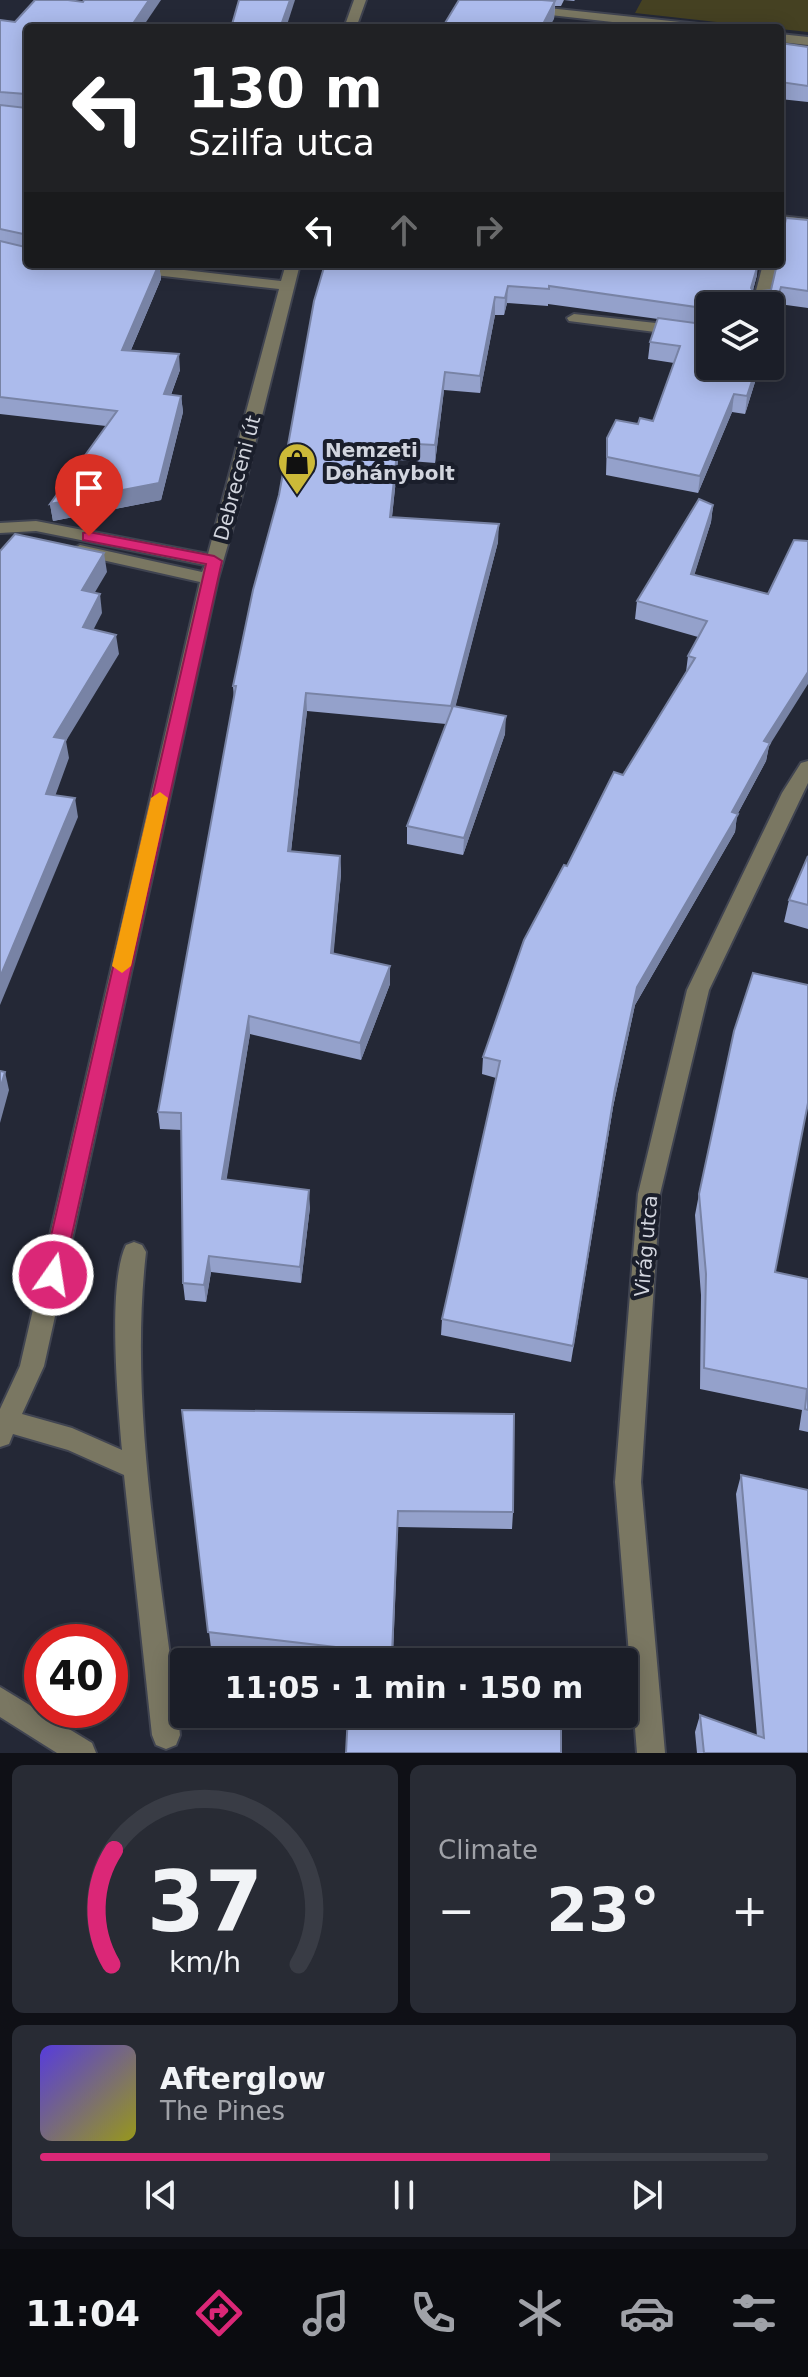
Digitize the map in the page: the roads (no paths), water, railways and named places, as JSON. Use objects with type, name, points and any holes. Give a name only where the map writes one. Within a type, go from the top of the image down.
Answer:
[{"type":"street","points":[[351,24],[360,0]]},
{"type":"street","points":[[479,0],[496,5],[664,24]]},
{"type":"street","points":[[784,38],[808,41]]},
{"type":"street","points":[[784,223],[808,223]]},
{"type":"street","points":[[128,268],[288,286]]},
{"type":"street","name":"Debreceni út","points":[[3,1429],[32,1366],[211,570],[234,496],[292,268]]},
{"type":"street","points":[[763,292],[769,268]]},
{"type":"street","points":[[574,318],[696,332]]},
{"type":"street","points":[[0,529],[23,538],[211,570]]},
{"type":"street","name":"Virág utca","points":[[651,1753],[628,1482],[649,1194],[698,990],[792,793],[808,768]]},
{"type":"street","points":[[134,1252],[129,1286],[127,1352],[136,1468],[166,1735]]},
{"type":"street","points":[[3,1429],[72,1440],[136,1468]]},
{"type":"street","points":[[0,1701],[82,1753]]},
{"type":"place","name":"Nemzeti Dohánybolt","points":[[297,496]]}]
